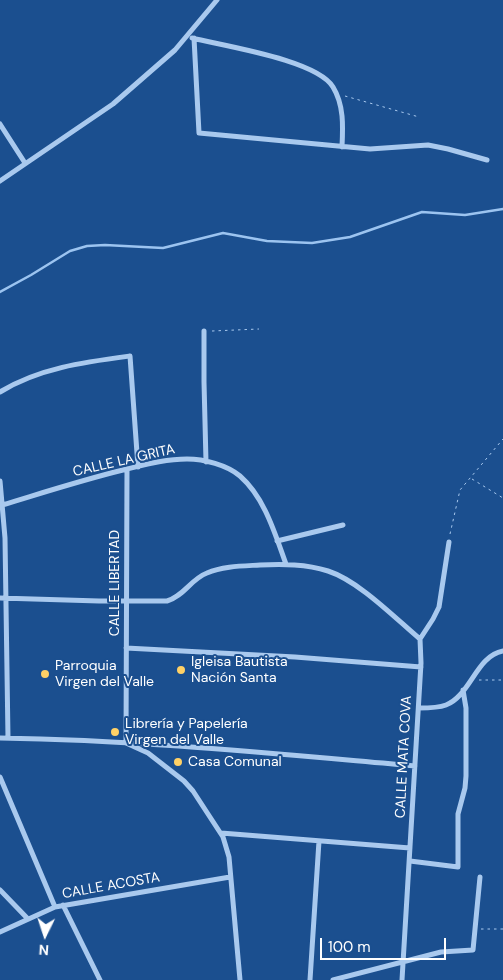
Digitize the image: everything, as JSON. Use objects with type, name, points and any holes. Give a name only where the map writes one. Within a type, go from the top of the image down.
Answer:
[{"type":"street","points":[[0,181],[113,104],[175,50],[214,1]]},
{"type":"street","points":[[187,36],[298,65],[324,77],[337,95],[342,114],[342,147]]},
{"type":"street","points":[[194,38],[199,133],[379,149],[428,145],[487,160]]},
{"type":"street","points":[[0,124],[25,163]]},
{"type":"street","points":[[204,331],[206,462]]},
{"type":"street","points":[[0,392],[23,380],[49,371],[130,356],[138,467]]},
{"type":"street","name":"CALLE LA GRITA","points":[[2,505],[138,467],[175,460],[206,462],[230,469],[249,485],[262,505],[286,564]]},
{"type":"street","name":"CALLE LIBERTAD","points":[[126,743],[127,470]]},
{"type":"street","points":[[0,481],[5,538],[3,598],[8,738]]},
{"type":"street","points":[[277,541],[343,525]]},
{"type":"street","points":[[3,598],[126,602],[172,600],[183,593],[199,577],[207,573],[230,567],[286,564],[323,570],[342,578],[370,596],[420,639],[434,619],[439,607],[449,542]]},
{"type":"street","name":"CALLE MATA COVA","points":[[402,980],[419,708],[420,639]]},
{"type":"street","points":[[126,648],[295,657],[421,667]]},
{"type":"street","points":[[419,708],[446,705],[454,701],[490,656],[503,651]]},
{"type":"street","points":[[410,861],[458,867],[458,814],[466,776],[466,708],[463,690]]},
{"type":"street","points":[[0,738],[168,745],[415,766]]},
{"type":"street","points":[[126,743],[148,752],[184,781],[193,791],[221,833],[226,846],[240,980]]},
{"type":"street","points":[[0,777],[55,907]]},
{"type":"street","points":[[221,833],[410,848]]},
{"type":"street","points":[[310,980],[319,841]]},
{"type":"street","name":"CALLE ACOSTA","points":[[0,932],[62,905],[230,877]]},
{"type":"street","points":[[333,980],[441,952],[473,950],[480,877]]},
{"type":"street","points":[[0,890],[28,919]]},
{"type":"street","points":[[62,905],[100,980]]},
{"type":"path","points":[[337,95],[355,98],[419,117]]},
{"type":"path","points":[[204,331],[259,328]]},
{"type":"path","points":[[449,542],[458,494],[503,439]]},
{"type":"path","points":[[471,479],[503,498]]},
{"type":"path","points":[[471,680],[503,680]]},
{"type":"path","points":[[475,928],[503,929]]},
{"type":"waterway","points":[[0,292],[70,251],[87,246],[163,248],[223,233],[267,241],[312,243],[350,237],[422,212],[465,215],[503,209]]},
{"type":"place","name":"Igleisa Bautista Nación Santa","points":[[181,670]]},
{"type":"place","name":"Parroquia Virgen del Valle","points":[[45,674]]},
{"type":"place","name":"Librería y Papelería Virgen del Valle","points":[[115,732]]},
{"type":"place","name":"Casa Comunal","points":[[178,762]]}]
